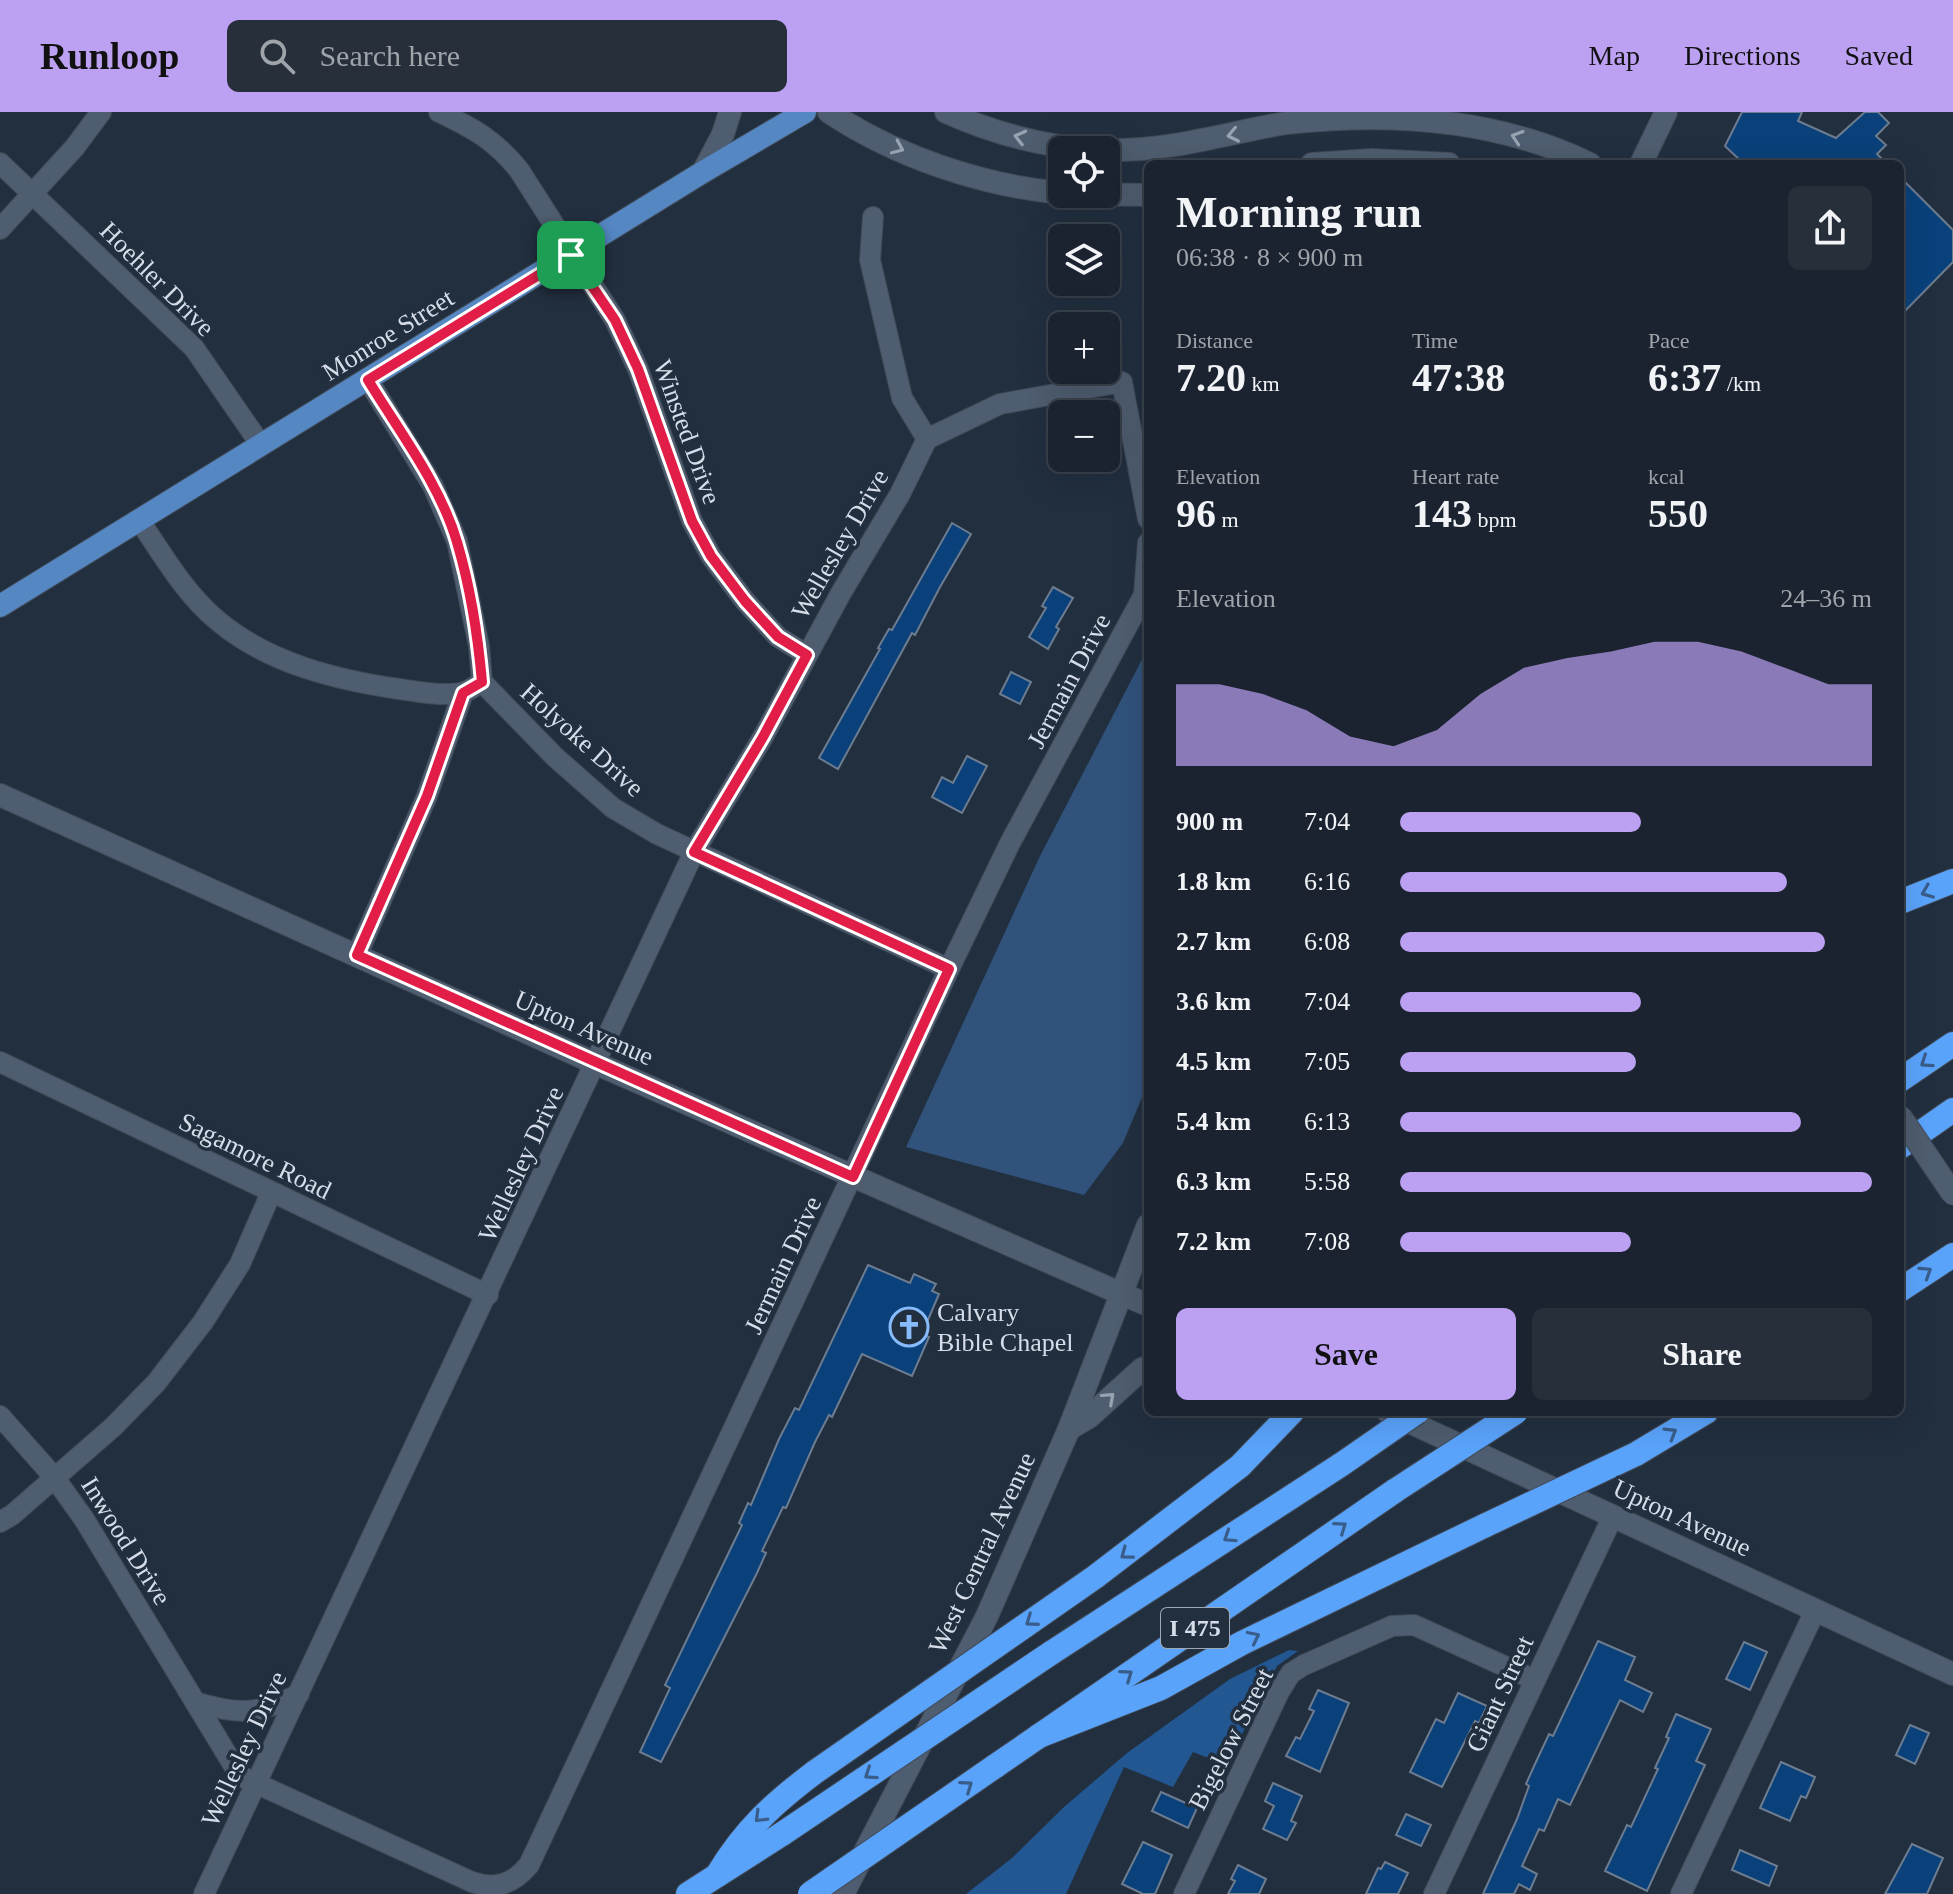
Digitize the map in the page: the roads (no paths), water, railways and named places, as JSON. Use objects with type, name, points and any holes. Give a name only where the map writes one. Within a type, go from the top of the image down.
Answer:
[{"type":"highway","points":[[1904,900],[1953,881]]},
{"type":"highway","points":[[1904,1077],[1953,1044]]},
{"type":"highway","points":[[1904,1144],[1953,1110]]},
{"type":"highway","points":[[1904,1287],[1953,1255]]},
{"type":"highway","points":[[718,1874],[748,1829],[775,1802],[1095,1577],[1197,1501],[1240,1466],[1289,1416]]},
{"type":"highway","name":"I 475","points":[[688,1894],[1411,1416]]},
{"type":"highway","name":"I 475","points":[[810,1894],[1396,1490],[1510,1416]]},
{"type":"highway","points":[[1039,1736],[1161,1688],[1242,1643],[1636,1454],[1699,1416]]},
{"type":"main road","name":"Monroe Street","points":[[0,606],[805,112]]},
{"type":"street","points":[[0,229],[75,147],[101,112]]},
{"type":"street","name":"Winsted Drive","points":[[439,112],[486,136],[503,149],[519,170],[615,320],[638,369],[692,521],[711,556],[745,601],[778,637],[807,655]]},
{"type":"street","points":[[703,172],[723,134],[730,112]]},
{"type":"street","points":[[829,112],[851,126],[942,166],[994,181],[1048,191]]},
{"type":"street","points":[[1643,160],[1666,112]]},
{"type":"street","points":[[948,113],[1022,138],[1048,142]]},
{"type":"street","points":[[1120,149],[1168,147],[1312,119],[1388,115],[1439,119],[1487,128],[1518,136],[1580,160]]},
{"type":"street","name":"Hoehler Drive","points":[[0,163],[194,348],[261,445]]},
{"type":"street","points":[[1120,195],[1144,195]]},
{"type":"street","points":[[873,217],[870,260],[902,398],[927,439],[1000,404],[1122,382],[1144,498]]},
{"type":"street","name":"Holyoke Drive","points":[[368,380],[433,486],[457,541],[479,646],[482,682],[555,757],[613,808],[694,852],[949,969]]},
{"type":"street","name":"Wellesley Drive","points":[[204,1894],[597,1064],[694,852],[763,737],[900,494],[927,439]]},
{"type":"street","points":[[139,520],[184,586],[216,620],[244,641],[327,675],[428,694],[463,693],[482,682]]},
{"type":"street","name":"Jermain Drive","points":[[472,1882],[485,1887],[497,1886],[520,1875],[529,1865],[1010,843],[1144,595]]},
{"type":"street","points":[[357,955],[427,796],[463,693]]},
{"type":"street","name":"Upton Avenue","points":[[0,795],[597,1064],[1144,1303]]},
{"type":"street","name":"Sagamore Road","points":[[0,1062],[488,1295]]},
{"type":"street","points":[[1904,1122],[1953,1194]]},
{"type":"street","points":[[0,1522],[113,1427],[156,1383],[203,1322],[240,1264],[271,1193]]},
{"type":"street","name":"West Central Avenue","points":[[843,1894],[987,1616],[1069,1429],[1144,1236]]},
{"type":"street","points":[[1069,1429],[1089,1417],[1144,1368]]},
{"type":"street","name":"Inwood Drive","points":[[0,1416],[54,1477],[84,1519],[240,1776],[472,1882]]},
{"type":"street","name":"Upton Avenue","points":[[1397,1416],[1953,1674]]},
{"type":"street","name":"Giant Street","points":[[1434,1894],[1613,1516]]},
{"type":"street","points":[[1681,1894],[1815,1611]]},
{"type":"street","name":"Bigelow Street","points":[[1184,1894],[1279,1692],[1291,1673],[1304,1665],[1392,1626],[1414,1625],[1535,1680]]},
{"type":"street","points":[[195,1702],[223,1711],[250,1711],[271,1708],[299,1694]]},
{"type":"place","name":"Calvary Bible Chapel","points":[[909,1327]]}]
